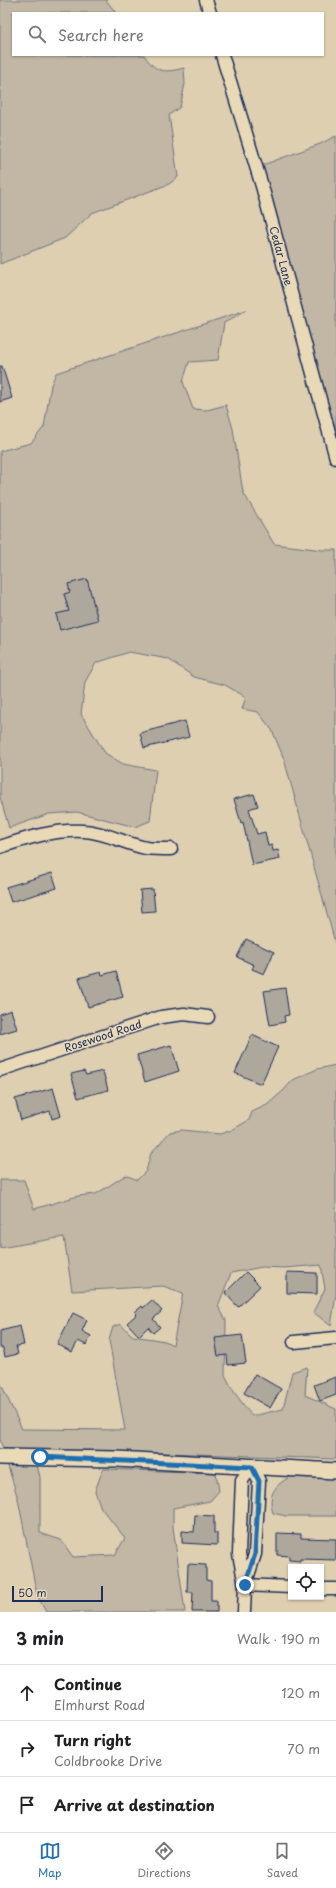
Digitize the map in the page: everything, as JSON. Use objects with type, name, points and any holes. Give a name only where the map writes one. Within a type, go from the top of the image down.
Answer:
[{"type":"street","points":[[206,0],[210,12]]},
{"type":"street","name":"Cedar Lane","points":[[222,56],[262,186],[336,458]]},
{"type":"street","points":[[0,847],[36,836],[61,831],[84,831],[105,834],[146,848],[171,849]]},
{"type":"street","name":"Rosewood Road","points":[[0,1070],[161,1017],[184,1014],[208,1017]]},
{"type":"street","points":[[294,1342],[336,1338]]},
{"type":"street","points":[[0,1457],[116,1459],[336,1471]]},
{"type":"street","points":[[244,1612],[245,1585],[239,1554],[242,1480],[252,1467]]},
{"type":"street","points":[[245,1585],[255,1554],[259,1481],[252,1467]]},
{"type":"street","points":[[245,1585],[288,1587]]},
{"type":"street","points":[[324,1589],[336,1589]]},
{"type":"shaded area","points":[[0,0],[106,0],[115,12],[12,12],[12,56],[145,56],[152,65],[161,70],[171,71],[184,68],[185,84],[180,107],[169,115],[178,177],[169,184],[92,213],[65,238],[0,264]]},
{"type":"shaded area","points":[[336,136],[336,431],[260,166],[320,144]]},
{"type":"shaded area","points":[[246,310],[224,323],[218,360],[189,362],[183,382],[193,409],[207,410],[226,405],[233,429],[243,492],[274,544],[323,550],[336,550],[336,946],[284,759],[272,730],[258,712],[242,709],[246,697],[225,685],[194,677],[168,659],[129,652],[96,663],[85,682],[81,714],[105,753],[123,764],[156,770],[150,821],[135,827],[77,812],[49,814],[9,828],[0,797],[0,451],[31,443],[44,427],[51,385],[56,373]]},
{"type":"shaded area","points":[[336,1065],[336,1294],[331,1326],[313,1312],[325,1289],[321,1265],[284,1268],[262,1267],[231,1273],[218,1306],[226,1320],[225,1375],[234,1392],[252,1416],[283,1409],[292,1372],[307,1367],[305,1395],[336,1409],[336,1459],[3,1449],[0,1439],[0,1382],[22,1429],[125,1430],[109,1340],[113,1327],[120,1324],[133,1336],[165,1341],[173,1345],[183,1293],[163,1286],[72,1291],[64,1237],[0,1248],[0,1180],[24,1180],[34,1209],[78,1196],[96,1194],[126,1175],[137,1180],[146,1171],[151,1153],[170,1132],[182,1130],[220,1134],[232,1130],[249,1120],[252,1112],[267,1105],[293,1080],[317,1069]]},
{"type":"shaded area","points":[[7,1463],[37,1465],[40,1477],[40,1533],[61,1540],[73,1557],[115,1555],[125,1538],[101,1508],[95,1491],[103,1469],[216,1473],[219,1491],[210,1501],[173,1508],[173,1527],[185,1612],[46,1612],[37,1595],[18,1499]]},
{"type":"shaded area","points":[[292,1476],[336,1476],[336,1516],[286,1516],[273,1513],[271,1501],[274,1491],[277,1486]]},
{"type":"building","points":[[0,366],[2,366],[12,398],[0,402]]},
{"type":"building","points":[[87,579],[98,620],[60,630],[56,614],[69,611],[64,594],[70,592],[68,584]]},
{"type":"building","points":[[185,721],[189,737],[144,748],[140,733]]},
{"type":"building","points":[[254,794],[258,806],[249,809],[257,834],[265,832],[268,846],[272,845],[273,851],[278,850],[280,859],[252,865],[243,822],[241,823],[234,799]]},
{"type":"building","points":[[52,873],[57,888],[11,902],[6,887]]},
{"type":"building","points":[[153,889],[155,911],[142,912],[140,890]]},
{"type":"building","points":[[246,939],[274,952],[264,974],[252,969],[254,965],[237,957]]},
{"type":"building","points":[[116,971],[123,997],[88,1007],[79,978],[101,972],[102,975]]},
{"type":"building","points":[[285,988],[289,1015],[284,1016],[285,1022],[270,1025],[264,991]]},
{"type":"building","points":[[11,1010],[17,1029],[0,1034],[0,1014]]},
{"type":"building","points":[[252,1035],[278,1047],[261,1084],[235,1073]]},
{"type":"building","points":[[171,1045],[179,1071],[145,1082],[137,1055]]},
{"type":"building","points":[[84,1071],[86,1075],[103,1071],[108,1090],[78,1098],[71,1074]]},
{"type":"building","points":[[53,1088],[61,1116],[52,1119],[50,1111],[21,1120],[15,1099]]},
{"type":"building","points":[[246,1272],[260,1286],[238,1307],[225,1293]]},
{"type":"building","points":[[287,1272],[317,1273],[317,1294],[287,1293]]},
{"type":"building","points":[[152,1300],[162,1311],[153,1319],[160,1327],[153,1333],[148,1327],[139,1336],[127,1323],[137,1314],[135,1312],[142,1306],[143,1308]]},
{"type":"building","points":[[73,1313],[87,1320],[82,1331],[91,1336],[86,1345],[78,1341],[72,1352],[57,1344]]},
{"type":"building","points":[[20,1326],[24,1345],[16,1346],[18,1354],[5,1357],[3,1348],[0,1348],[0,1331]]},
{"type":"building","points":[[242,1335],[246,1363],[228,1365],[227,1355],[218,1356],[215,1338]]},
{"type":"building","points":[[255,1374],[281,1389],[270,1408],[244,1393]]},
{"type":"building","points":[[336,1377],[336,1395],[320,1401],[314,1385]]},
{"type":"building","points":[[195,1515],[214,1516],[214,1533],[217,1533],[217,1545],[182,1543],[182,1531],[194,1532]]},
{"type":"building","points":[[277,1533],[301,1534],[301,1538],[336,1539],[336,1560],[300,1559],[300,1561],[289,1560],[289,1556],[277,1555]]},
{"type":"building","points":[[188,1564],[206,1565],[206,1580],[211,1581],[211,1601],[217,1601],[217,1612],[192,1612],[193,1592],[187,1592]]},
{"type":"route","points":[[40,1457],[116,1459],[252,1467],[259,1481],[255,1554],[245,1585]]}]
